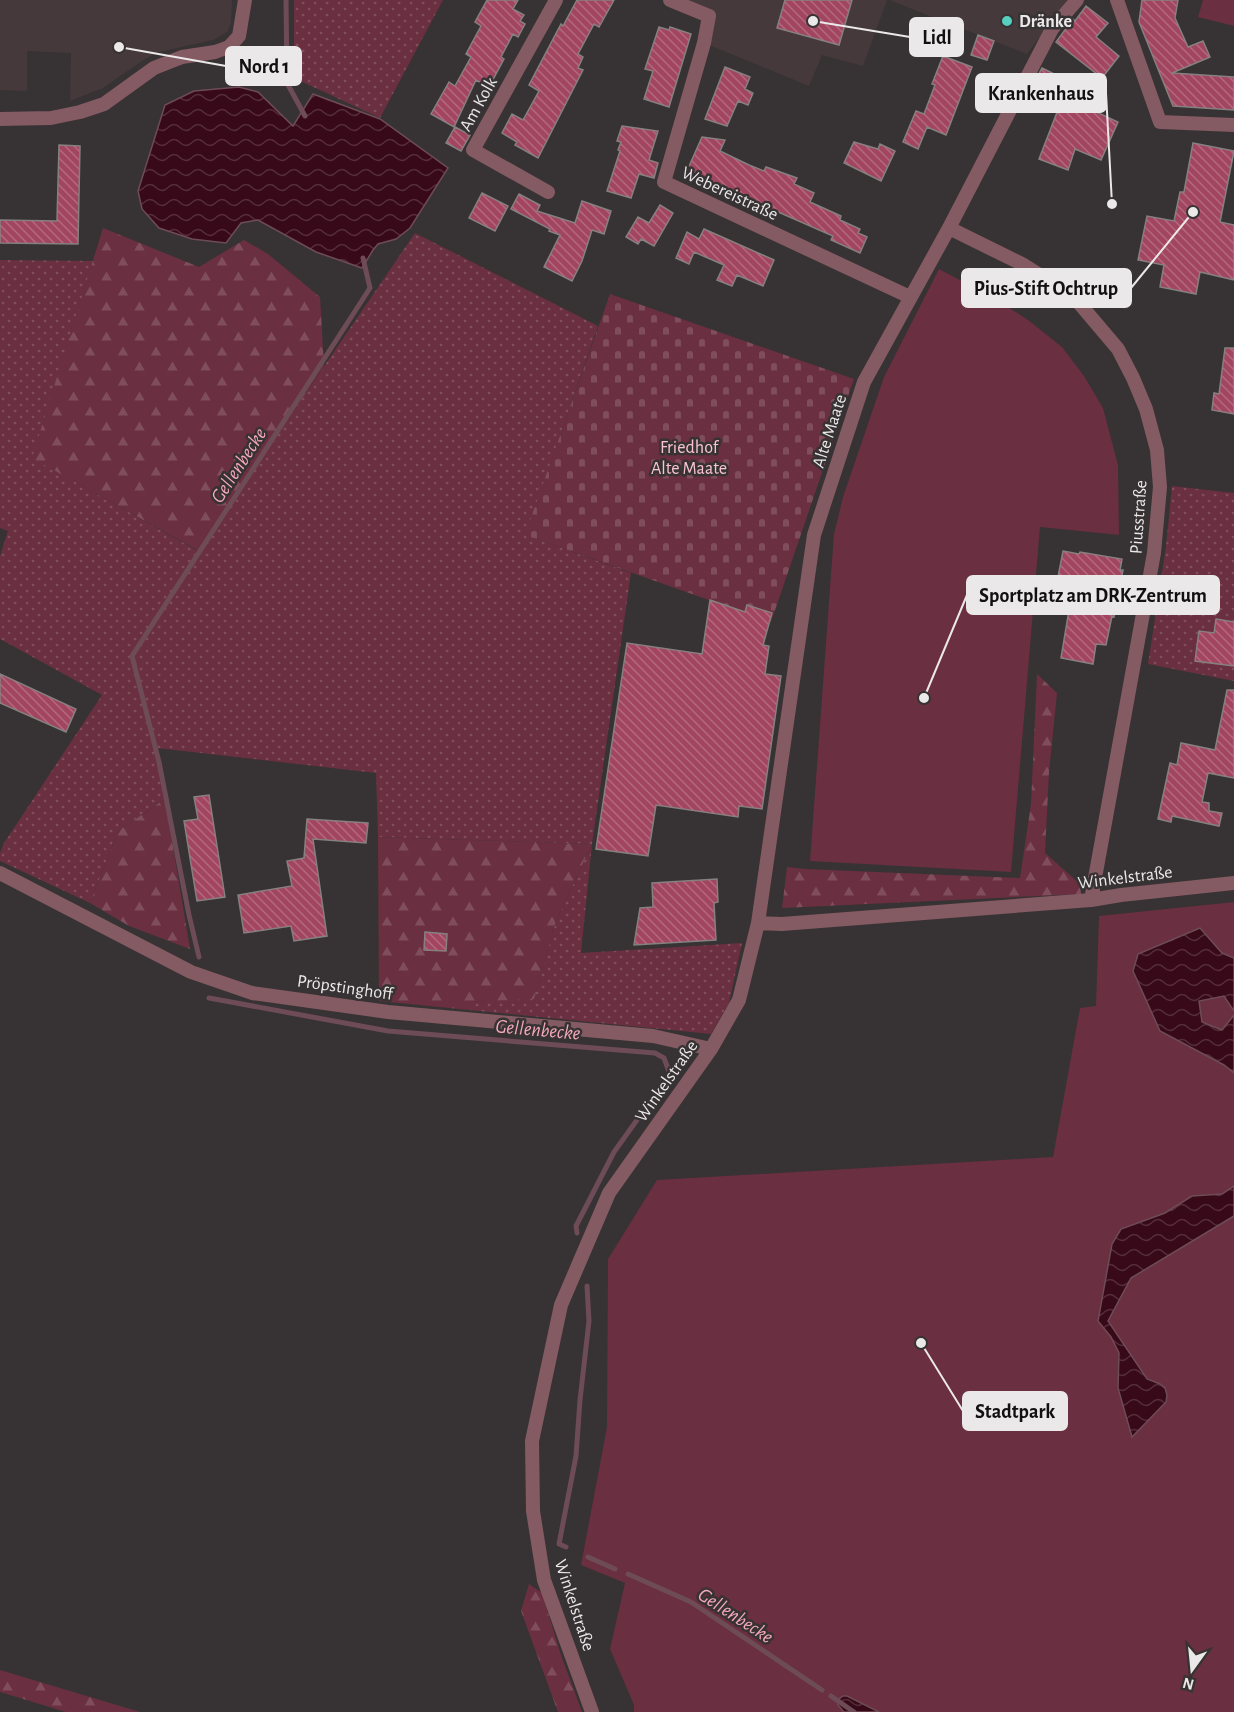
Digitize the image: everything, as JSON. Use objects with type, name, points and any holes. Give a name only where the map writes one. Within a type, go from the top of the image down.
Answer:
[{"type":"street","points":[[0,119],[51,118],[80,112],[104,104],[154,68],[182,57],[215,52],[229,47],[239,36],[245,0]]},
{"type":"street","name":"Am Kolk","points":[[548,192],[473,150],[556,0]]},
{"type":"street","name":"Webereistraße","points":[[670,0],[709,16],[704,43],[664,182],[910,297]]},
{"type":"street","name":"Alte Maate","points":[[758,923],[814,535],[864,382],[949,228],[1052,29],[1077,0]]},
{"type":"street","points":[[1117,0],[1160,122],[1234,125]]},
{"type":"street","name":"Piusstraße","points":[[949,228],[1022,264],[1079,303],[1118,350],[1133,378],[1146,409],[1157,450],[1160,487],[1155,553],[1091,900]]},
{"type":"street","name":"Pröpstinghoff","points":[[0,873],[191,972],[252,993],[388,1012],[653,1036],[711,1049]]},
{"type":"street","name":"Winkelstraße","points":[[592,1712],[544,1580],[533,1511],[532,1441],[561,1305],[609,1193],[711,1049],[739,1000],[758,923],[782,924],[1091,900],[1234,883]]},
{"type":"shaded area","points":[[0,0],[232,0],[231,23],[227,32],[213,40],[159,52],[103,88],[70,101],[71,53],[27,51],[27,91],[0,90]]},
{"type":"shaded area","points":[[670,0],[887,0],[863,66],[822,55],[809,86],[704,43],[709,16]]},
{"type":"shaded area","points":[[889,0],[1068,0],[1027,54]]},
{"type":"green space","points":[[294,0],[443,0],[380,118],[294,78]]},
{"type":"green space","points":[[1203,0],[1234,0],[1234,26],[1198,17]]},
{"type":"green space","points":[[103,228],[199,267],[244,240],[268,254],[320,297],[324,366],[199,551],[32,458]]},
{"type":"green space","points":[[415,233],[598,326],[526,535],[631,573],[592,844],[378,837],[376,773],[157,748],[165,799],[118,831],[90,903],[0,861],[4,843],[102,695],[0,639],[0,556],[8,531],[0,528],[0,260],[93,261],[33,458],[198,551]]},
{"type":"green space","points":[[939,269],[992,297],[1028,320],[1062,347],[1084,376],[1103,408],[1118,465],[1119,535],[1040,527],[1011,872],[810,861],[834,534],[843,497],[884,377]]},
{"type":"green space","name":"Friedhof Alte Maate","points":[[610,294],[854,379],[771,622],[525,535]]},
{"type":"green space","points":[[1172,486],[1234,493],[1234,681],[1148,664],[1166,546]]},
{"type":"green space","points":[[1037,674],[1057,693],[1049,772],[1045,853],[1080,884],[1081,894],[782,908],[787,867],[1020,878],[1031,804]]},
{"type":"green space","points":[[165,799],[190,949],[129,926],[90,903],[118,831]]},
{"type":"green space","points":[[378,837],[592,844],[556,921],[534,999],[470,1002],[469,1010],[379,1001]]},
{"type":"green space","points":[[592,844],[581,953],[742,943],[729,1003],[711,1034],[469,1010],[469,1002],[534,998],[556,921]]},
{"type":"green space","points":[[1234,902],[1234,1712],[634,1712],[634,1705],[610,1649],[625,1583],[581,1565],[607,1427],[608,1259],[657,1180],[1053,1157],[1080,1008],[1096,1006],[1099,916]]},
{"type":"green space","points":[[529,1584],[542,1593],[582,1712],[558,1712],[521,1611]]},
{"type":"green space","points":[[0,1670],[140,1712],[66,1712],[0,1692]]},
{"type":"water","points":[[239,87],[258,92],[293,126],[313,94],[380,119],[448,168],[410,228],[396,239],[378,244],[362,268],[316,252],[258,220],[241,223],[226,243],[192,239],[159,228],[142,209],[138,191],[165,105],[194,91]]},
{"type":"water","points":[[1200,928],[1222,953],[1234,958],[1234,1011],[1224,996],[1199,1001],[1202,1022],[1222,1030],[1234,1015],[1234,1073],[1224,1065],[1160,1031],[1133,971],[1138,954]]},
{"type":"water","points":[[1234,1186],[1234,1216],[1131,1278],[1108,1321],[1147,1379],[1165,1388],[1167,1395],[1166,1402],[1132,1437],[1118,1388],[1119,1353],[1111,1337],[1098,1321],[1112,1244],[1121,1229],[1165,1213],[1192,1196],[1222,1194]]},
{"type":"water","points":[[843,1696],[879,1712],[844,1712],[838,1705],[839,1699]]},
{"type":"building","points":[[487,0],[518,0],[513,9],[524,15],[520,21],[525,24],[518,37],[513,34],[501,57],[504,59],[489,87],[476,80],[454,127],[431,114],[449,82],[455,86],[471,57],[466,54],[481,26],[475,22]]},
{"type":"building","points":[[577,0],[614,0],[599,27],[594,24],[578,54],[583,57],[578,68],[583,70],[538,158],[515,145],[517,142],[502,133],[512,114],[523,120],[539,91],[529,85],[561,24],[563,26]]},
{"type":"building","points":[[785,0],[852,0],[839,45],[777,28]]},
{"type":"building","points":[[1142,0],[1178,0],[1175,18],[1188,47],[1203,41],[1210,57],[1172,73],[1234,77],[1234,110],[1173,106],[1139,22]]},
{"type":"building","points":[[1086,6],[1108,23],[1096,37],[1119,56],[1102,78],[1056,42]]},
{"type":"building","points":[[659,27],[669,30],[670,27],[691,34],[669,107],[644,99],[653,71],[645,69]]},
{"type":"building","points":[[978,35],[994,41],[987,60],[971,55]]},
{"type":"building","points":[[943,56],[972,67],[946,135],[927,127],[918,149],[903,142],[916,111],[924,114]]},
{"type":"building","points":[[725,67],[750,77],[745,89],[753,93],[748,105],[738,101],[727,126],[705,119]]},
{"type":"building","points":[[1042,68],[1099,96],[1092,110],[1118,122],[1101,160],[1075,149],[1068,170],[1039,159],[1061,102],[1032,87]]},
{"type":"building","points":[[622,126],[658,131],[649,160],[658,163],[654,178],[639,174],[631,198],[607,191],[620,151],[618,150],[621,142],[617,141]]},
{"type":"building","points":[[455,127],[470,135],[461,151],[446,143]]},
{"type":"building","points":[[702,137],[725,140],[720,151],[749,165],[764,171],[766,167],[797,178],[794,184],[814,193],[810,202],[841,216],[840,220],[860,229],[858,233],[867,237],[860,253],[831,240],[833,236],[751,200],[749,207],[686,173]]},
{"type":"building","points":[[854,142],[878,149],[880,144],[895,151],[881,181],[844,163]]},
{"type":"building","points":[[1193,143],[1234,151],[1220,222],[1234,225],[1234,280],[1200,272],[1196,294],[1160,287],[1164,265],[1138,260],[1147,216],[1174,221],[1180,192],[1184,192]]},
{"type":"building","points":[[59,145],[80,146],[78,244],[0,243],[0,220],[57,221]]},
{"type":"building","points":[[482,193],[508,206],[495,231],[469,218]]},
{"type":"building","points":[[519,194],[540,205],[537,211],[575,223],[582,201],[611,211],[604,234],[592,230],[582,261],[572,281],[544,267],[560,235],[511,209]]},
{"type":"building","points":[[660,205],[673,213],[654,246],[641,239],[638,244],[626,237],[638,217],[649,223]]},
{"type":"building","points":[[704,229],[774,260],[763,286],[737,275],[732,286],[717,280],[724,265],[694,252],[689,264],[676,258],[687,232],[699,239]]},
{"type":"building","points":[[1225,348],[1234,348],[1234,414],[1212,410],[1214,393],[1219,394]]},
{"type":"building","points":[[1063,551],[1122,559],[1120,570],[1123,570],[1114,617],[1112,616],[1106,645],[1096,644],[1093,664],[1061,658],[1074,580],[1058,577]]},
{"type":"building","points":[[710,600],[745,612],[747,605],[772,613],[763,645],[769,646],[765,674],[781,676],[762,809],[739,806],[738,817],[656,805],[648,856],[596,849],[627,643],[702,654]]},
{"type":"building","points":[[1216,619],[1234,622],[1234,666],[1195,661],[1199,631],[1214,633]]},
{"type":"building","points":[[0,674],[76,709],[66,732],[0,703]]},
{"type":"building","points":[[1227,690],[1234,690],[1234,778],[1208,773],[1202,802],[1209,803],[1209,811],[1222,813],[1219,826],[1172,816],[1171,822],[1158,819],[1170,763],[1177,765],[1181,743],[1215,750]]},
{"type":"building","points":[[209,795],[225,897],[197,901],[184,821],[198,819],[194,797]]},
{"type":"building","points":[[307,819],[368,823],[366,843],[313,839],[327,936],[294,941],[291,926],[244,933],[238,895],[292,886],[287,861],[304,858]]},
{"type":"building","points":[[717,879],[718,902],[714,903],[716,940],[634,945],[640,908],[653,907],[652,883]]},
{"type":"building","points":[[425,932],[447,934],[446,951],[424,950]]},
{"type":"waterway","name":"Gellenbecke","points":[[286,0],[287,83],[305,116]]},
{"type":"waterway","name":"Gellenbecke","points":[[199,957],[159,762],[132,656],[370,288],[363,258]]},
{"type":"waterway","name":"Gellenbecke","points":[[209,998],[388,1031],[655,1053],[664,1058],[670,1074],[614,1152],[576,1226],[577,1233]]},
{"type":"waterway","name":"Gellenbecke","points":[[566,1547],[559,1544],[576,1456],[589,1321],[587,1286]]},
{"type":"waterway","name":"Gellenbecke","points":[[588,1557],[615,1569]]},
{"type":"waterway","name":"Gellenbecke","points":[[628,1574],[691,1602],[822,1690]]},
{"type":"waterway","name":"Gellenbecke","points":[[831,1696],[854,1712]]},
{"type":"place","name":"Lidl","points":[[813,21]]},
{"type":"place","name":"Dränke","points":[[1007,21]]},
{"type":"place","name":"Nord 1","points":[[119,47]]},
{"type":"place","name":"Krankenhaus","points":[[1112,204]]},
{"type":"place","name":"Pius-Stift Ochtrup","points":[[1193,212]]},
{"type":"place","name":"Sportplatz am DRK-Zentrum","points":[[924,698]]},
{"type":"place","name":"Stadtpark","points":[[921,1343]]}]
